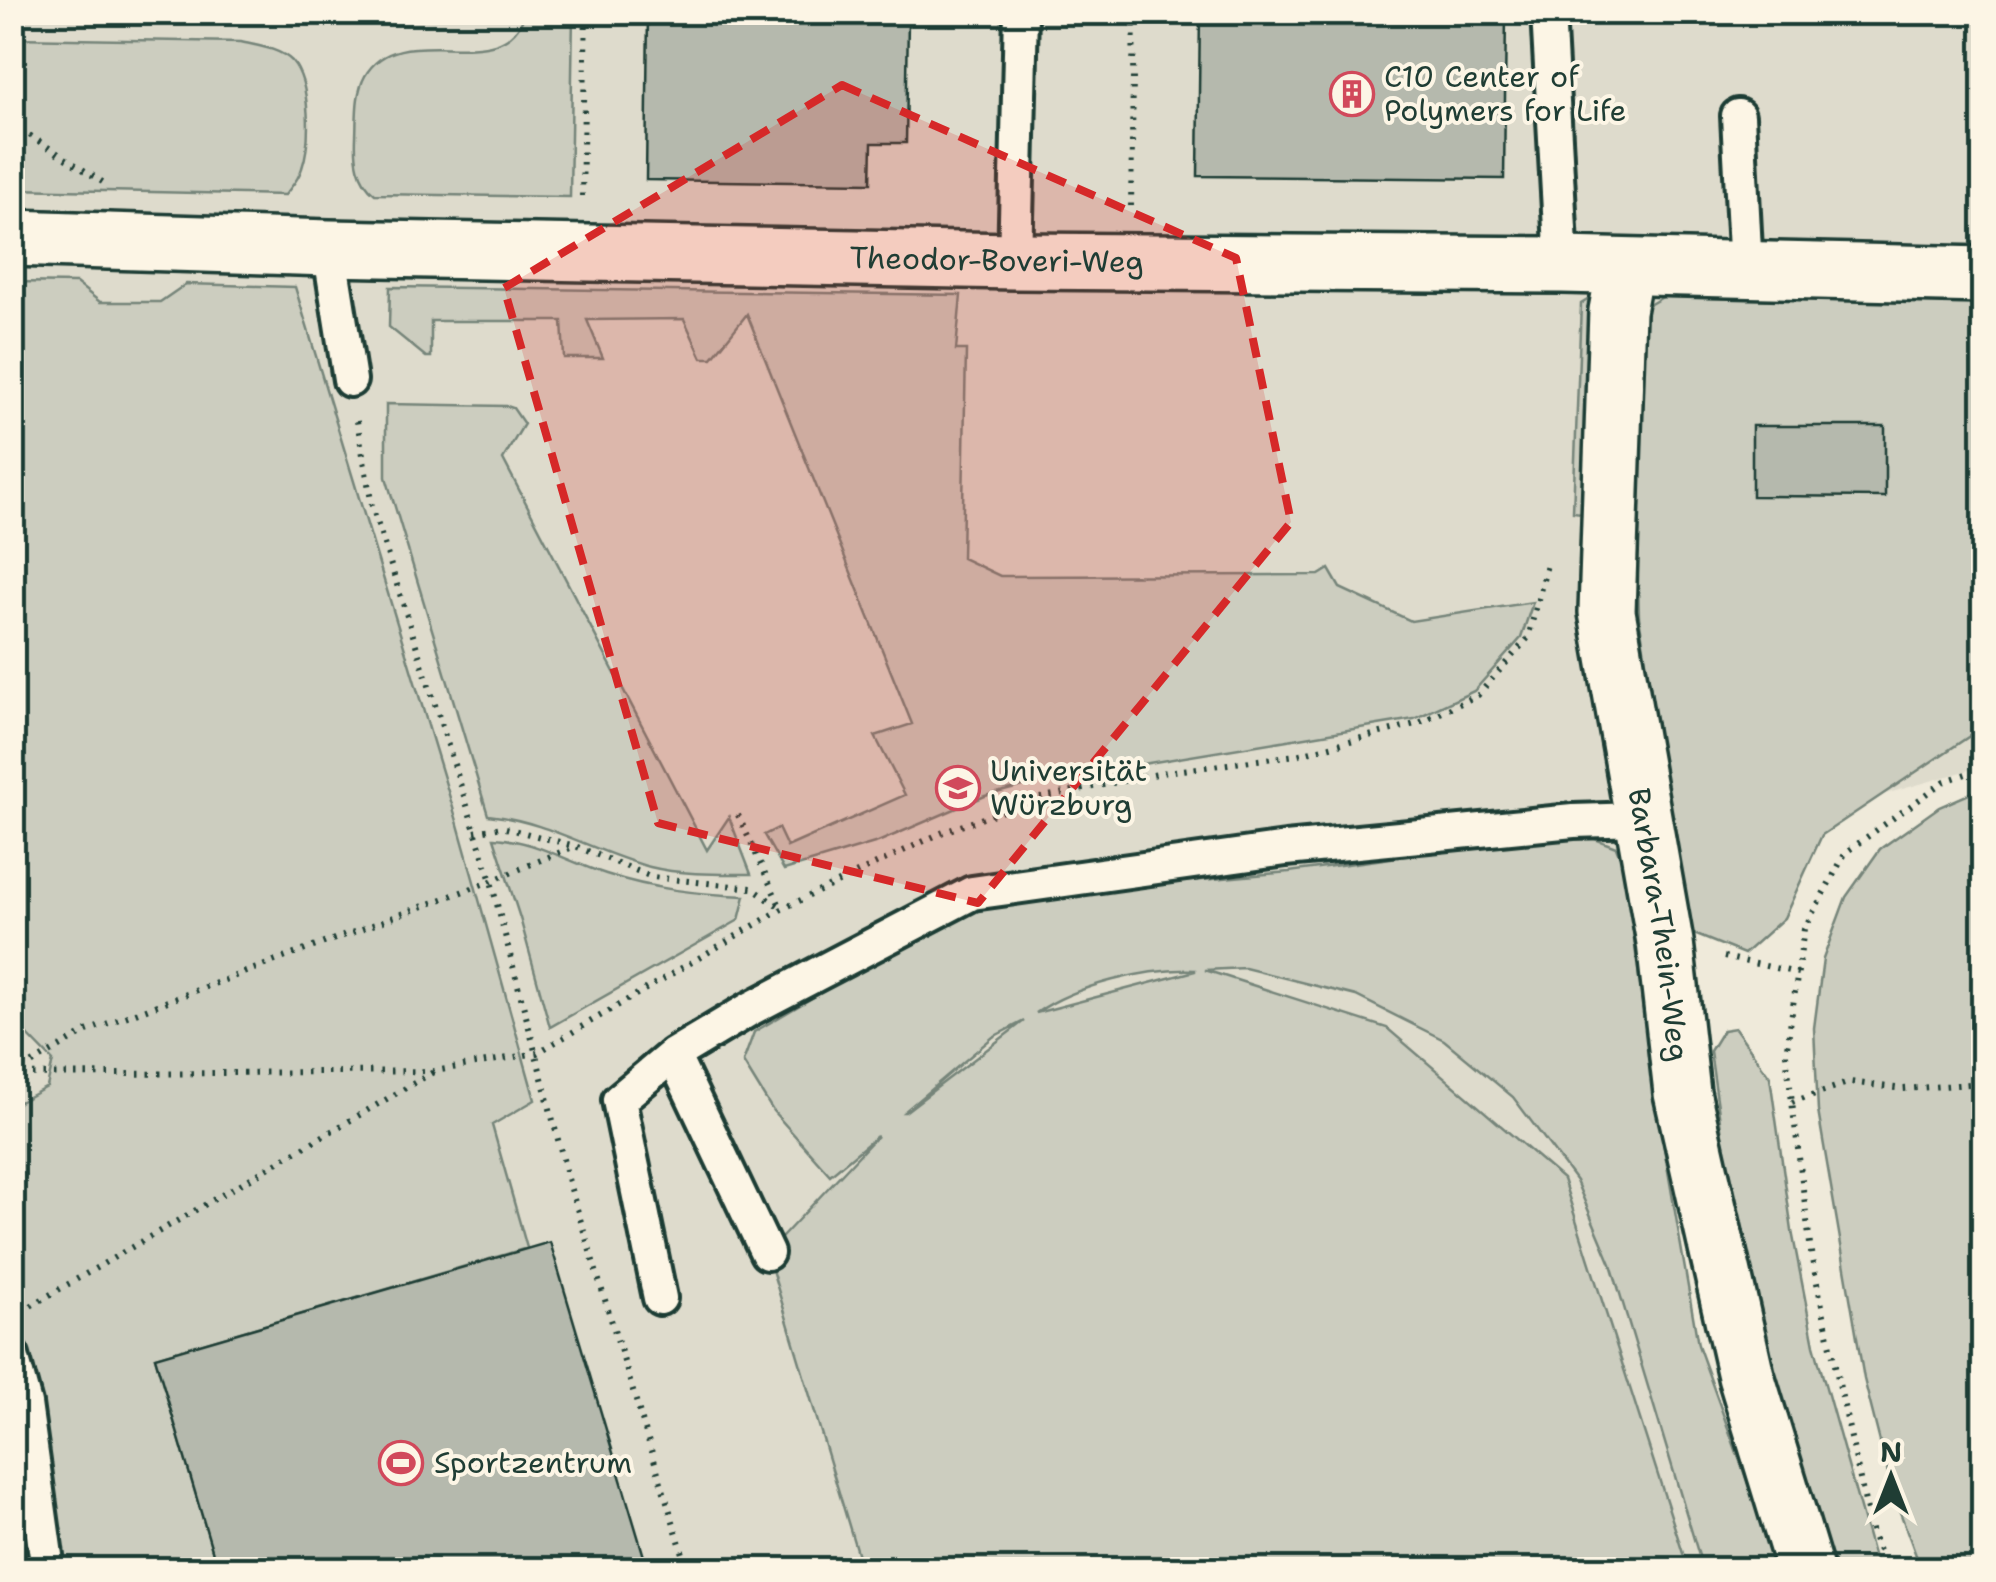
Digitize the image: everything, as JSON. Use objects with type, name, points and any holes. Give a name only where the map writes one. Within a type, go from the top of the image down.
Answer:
[{"type":"street","name":"Theodor-Boveri-Weg","points":[[12,238],[1015,261],[1562,264],[1984,275]]},
{"type":"street","name":"Barbara-Thein-Weg","points":[[1625,268],[1617,311],[1607,612],[1665,942],[1682,1093],[1746,1376],[1804,1570]]},
{"type":"lane","points":[[1015,261],[1021,12]]},
{"type":"lane","points":[[1548,12],[1562,264]]},
{"type":"lane","points":[[1738,116],[1746,270]]},
{"type":"lane","points":[[330,248],[350,380]]},
{"type":"lane","points":[[660,1298],[620,1100],[673,1055],[750,1009],[972,893],[1286,849],[1573,821],[1641,819]]},
{"type":"lane","points":[[673,1055],[766,1253]]},
{"type":"lane","points":[[12,1356],[25,1404],[48,1570]]},
{"type":"path","points":[[580,252],[586,12]]},
{"type":"path","points":[[1130,260],[1134,12]]},
{"type":"path","points":[[12,124],[117,192],[144,240]]},
{"type":"path","points":[[350,380],[372,506],[491,881],[570,1186],[688,1570]]},
{"type":"path","points":[[12,1075],[436,1071],[537,1053],[782,909],[941,832],[1039,798],[1168,772],[1296,755],[1434,716],[1478,695],[1528,638],[1549,552]]},
{"type":"path","points":[[1886,1570],[1872,1534],[1812,1260],[1786,1054],[1804,929],[1846,852],[1945,782],[1984,768]]},
{"type":"path","points":[[738,814],[782,909]]},
{"type":"path","points":[[475,832],[502,827],[575,846],[652,877],[752,888],[782,909]]},
{"type":"path","points":[[12,1075],[87,1032],[575,846]]},
{"type":"path","points":[[1665,942],[1798,973]]},
{"type":"path","points":[[12,1316],[436,1071]]},
{"type":"path","points":[[1792,1102],[1850,1082],[1903,1089],[1984,1083]]},
{"type":"highlighted area","points":[[842,85],[1236,258],[1291,522],[978,903],[658,823],[504,288]]},
{"type":"shaded area","name":"Universität Würzburg","points":[[13,13],[1983,13],[1983,766],[1626,868],[1652,1078],[1698,1345],[1779,1569],[84,1569],[13,1267]]},
{"type":"shaded area","points":[[525,13],[573,13],[570,197],[375,194],[361,175],[356,153],[358,98],[365,76],[381,58],[402,50],[496,44],[514,33]]},
{"type":"shaded area","points":[[13,38],[241,42],[281,53],[298,71],[306,98],[307,143],[299,176],[285,195],[13,189]]},
{"type":"shaded area","points":[[13,282],[76,283],[100,302],[160,302],[186,284],[295,287],[457,821],[535,1100],[492,1125],[527,1248],[155,1357],[218,1569],[62,1569],[31,1367],[13,1293],[12,1106],[47,1087],[53,1061],[23,1030],[13,1027]]},
{"type":"shaded area","points":[[390,287],[961,295],[956,350],[966,350],[962,558],[1000,576],[1319,575],[1329,569],[1340,588],[1411,621],[1533,602],[1521,638],[1474,691],[1414,719],[1046,780],[985,796],[878,842],[784,870],[764,835],[778,828],[787,847],[905,795],[875,736],[912,724],[747,314],[712,358],[702,358],[684,319],[587,320],[603,358],[564,358],[562,321],[431,321],[431,357],[426,357],[389,327]]},
{"type":"shaded area","points":[[1668,294],[1983,299],[1983,727],[1822,835],[1784,918],[1744,954],[1689,932],[1639,617],[1636,515],[1647,306]]},
{"type":"shaded area","points":[[1589,299],[1595,301],[1590,514],[1573,512],[1581,304]]},
{"type":"shaded area","points":[[386,404],[513,408],[524,424],[503,459],[707,850],[729,817],[751,874],[688,873],[650,867],[550,830],[488,815],[386,477]]},
{"type":"shaded area","points":[[1983,788],[1983,1569],[1921,1569],[1893,1493],[1864,1379],[1818,1111],[1814,1028],[1823,959],[1846,897],[1880,849],[1939,807]]},
{"type":"shaded area","points":[[1559,835],[1595,839],[1616,847],[1625,868],[1652,1078],[1698,1345],[1779,1569],[1703,1569],[1611,1264],[1576,1181],[1513,1097],[1444,1040],[1356,996],[1245,968],[1205,970],[1387,1028],[1563,1179],[1688,1569],[862,1569],[767,1253],[877,1136],[830,1175],[773,1111],[743,1062],[754,1032],[938,924],[975,910],[1137,886],[1289,872]],"holes":[[[1195,971],[1036,1013],[1071,994],[1112,980]],[[1024,1021],[905,1112],[904,1112],[993,1037]]]},
{"type":"shaded area","points":[[494,838],[537,847],[640,883],[745,896],[739,920],[550,1027]]},
{"type":"shaded area","points":[[1735,1028],[1770,1077],[1792,1231],[1814,1345],[1877,1569],[1832,1569],[1769,1375],[1737,1239],[1710,1051],[1723,1030]]},
{"type":"shaded area","points":[[12,1516],[31,1537],[36,1569],[13,1569]]},
{"type":"building","points":[[648,12],[873,12],[873,17],[908,18],[906,143],[872,143],[871,183],[646,180]]},
{"type":"building","name":"C10 Center of Polymers for Life","points":[[1200,12],[1506,12],[1504,179],[1198,176]]},
{"type":"building","points":[[1752,426],[1885,426],[1885,497],[1752,496]]},
{"type":"building","name":"Sportzentrum","points":[[550,1242],[648,1570],[218,1570],[155,1357]]},
{"type":"place","name":"C10 Center of Polymers for Life","points":[[1352,94]]},
{"type":"place","name":"Universität Würzburg","points":[[958,788]]},
{"type":"place","name":"Sportzentrum","points":[[401,1463]]}]
